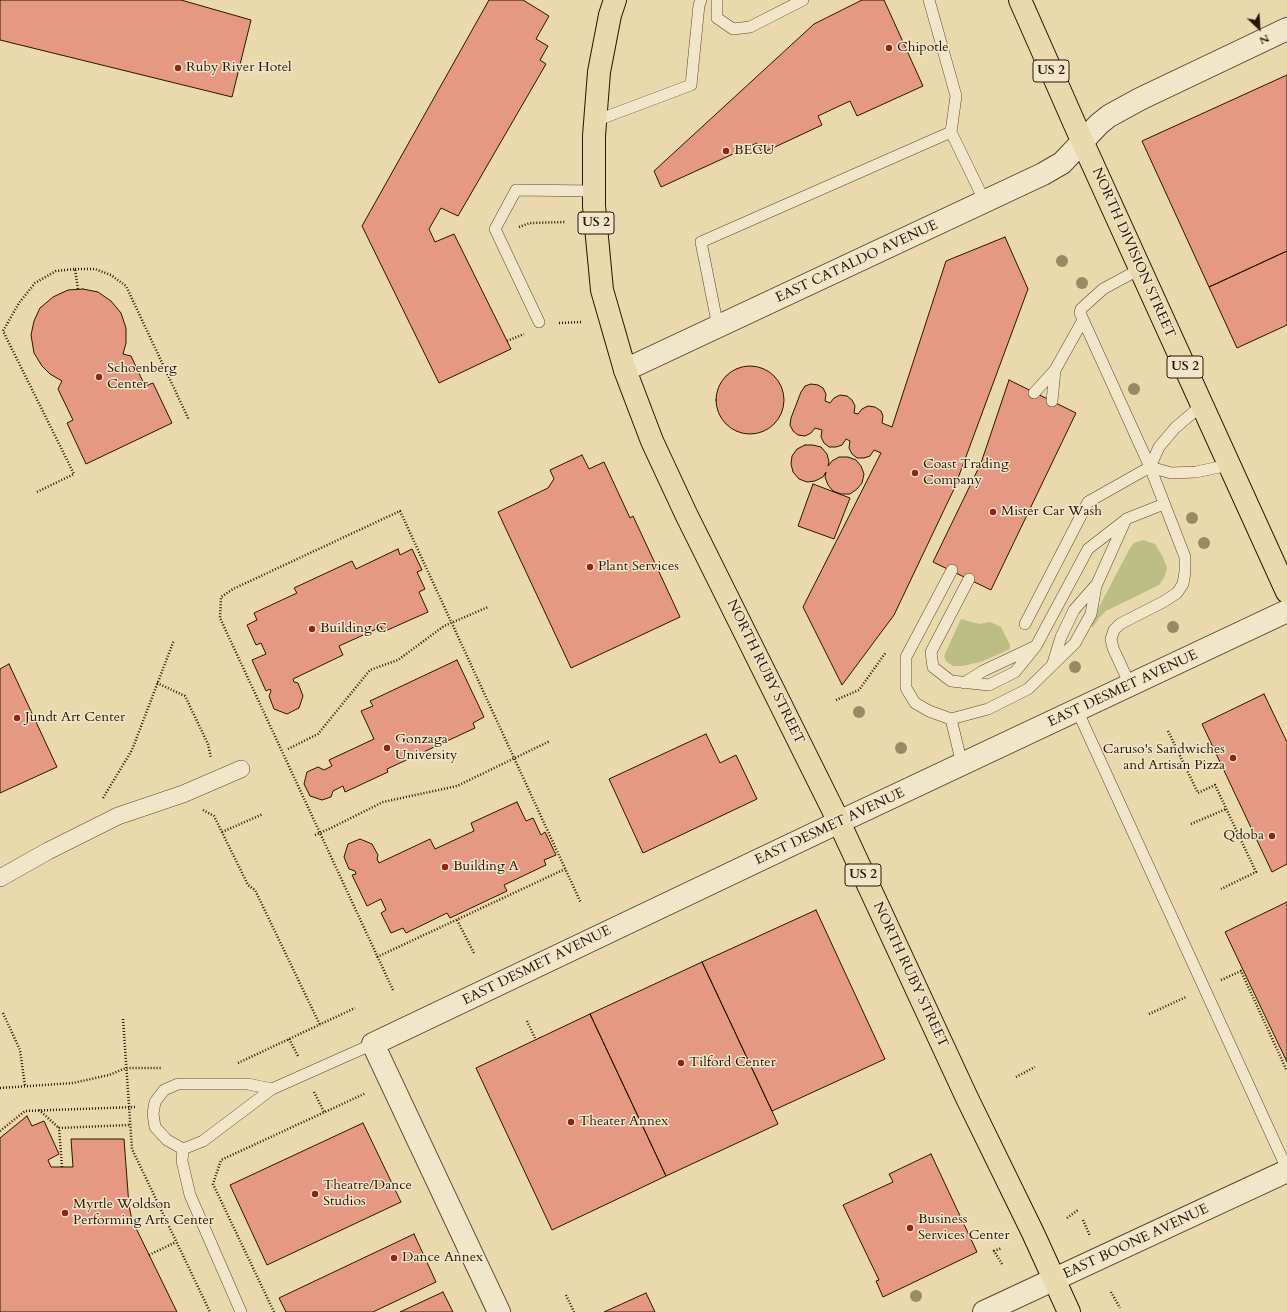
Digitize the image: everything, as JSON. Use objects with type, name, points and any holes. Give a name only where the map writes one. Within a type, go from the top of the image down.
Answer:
[{"type":"main road","name":"NORTH RUBY STREET","points":[[615,0],[610,15],[599,72],[595,121],[594,191],[602,290],[626,370],[652,441],[686,514],[839,822],[967,1098],[1069,1312]]},
{"type":"main road","name":"NORTH DIVISION STREET","points":[[1020,0],[1083,143],[1287,592]]},
{"type":"street","name":"EAST CATALDO AVENUE","points":[[626,370],[1044,174],[1062,163],[1083,143],[1099,124],[1109,116],[1287,29]]},
{"type":"street","name":"EAST DESMET AVENUE","points":[[373,1044],[1287,611]]},
{"type":"street","points":[[0,878],[48,851],[118,816],[178,796],[241,769]]},
{"type":"street","points":[[373,1044],[499,1312]]},
{"type":"street","name":"EAST BOONE AVENUE","points":[[984,1312],[1287,1170]]},
{"type":"lane","points":[[595,121],[691,85],[699,5],[701,0]]},
{"type":"lane","points":[[717,0],[717,18],[733,29],[750,27],[803,0]]},
{"type":"lane","points":[[929,0],[956,96],[951,132],[985,202]]},
{"type":"lane","points":[[718,327],[702,242],[951,132]]},
{"type":"lane","points":[[538,322],[495,229],[516,190],[594,191]]},
{"type":"lane","points":[[1130,685],[1111,639],[1114,630],[1120,624],[1163,602],[1177,593],[1184,584],[1185,557],[1150,467],[1080,313],[1081,310],[1103,289],[1140,269]]},
{"type":"lane","points":[[1034,393],[1055,370],[1082,320]]},
{"type":"lane","points":[[1052,401],[1055,370]]},
{"type":"lane","points":[[1025,624],[1088,502],[1150,467],[1159,447],[1171,433],[1202,405]]},
{"type":"lane","points":[[1150,467],[1171,473],[1196,472],[1229,465]]},
{"type":"lane","points":[[969,579],[931,652],[933,667],[951,681],[989,685],[1015,672],[1036,646],[1088,549],[1126,519],[1164,504]]},
{"type":"lane","points":[[952,570],[906,657],[906,688],[915,703],[929,711],[950,719],[988,709],[1028,689],[1075,643],[1091,614],[1096,586],[1126,519]]},
{"type":"lane","points":[[1053,665],[1061,637],[1074,610],[1096,586]]},
{"type":"lane","points":[[964,683],[983,671],[1036,646]]},
{"type":"lane","points":[[1077,710],[1287,1170]]},
{"type":"lane","points":[[950,719],[962,764]]},
{"type":"lane","points":[[183,1149],[203,1141],[272,1089],[373,1044]]},
{"type":"lane","points":[[183,1149],[167,1140],[155,1127],[152,1114],[155,1102],[164,1090],[178,1084],[248,1084],[272,1089]]},
{"type":"lane","points":[[183,1149],[182,1161],[190,1195],[241,1312]]},
{"type":"path","points":[[517,228],[530,223],[565,222]]},
{"type":"path","points":[[75,269],[78,289]]},
{"type":"path","points":[[37,492],[74,474],[3,331],[19,303],[35,283],[56,271],[95,269],[110,275],[126,286],[190,420]]},
{"type":"path","points":[[393,990],[220,618],[221,597],[233,589],[400,511],[581,903]]},
{"type":"path","points":[[288,749],[318,734],[370,670],[398,660],[444,626],[488,607]]},
{"type":"path","points":[[86,832],[100,802],[132,750],[174,640]]},
{"type":"path","points":[[157,683],[185,696],[208,744],[212,766],[211,782]]},
{"type":"path","points":[[1168,731],[1198,793],[1215,785],[1256,872],[1221,889]]},
{"type":"path","points":[[315,835],[383,802],[457,786],[550,741]]},
{"type":"path","points":[[178,796],[214,816],[248,885],[255,890],[320,1025]]},
{"type":"path","points":[[1191,824],[1226,809]]},
{"type":"path","points":[[222,832],[263,814]]},
{"type":"path","points":[[378,957],[565,868]]},
{"type":"path","points":[[457,920],[474,953]]},
{"type":"path","points":[[1241,971],[1287,1071]]},
{"type":"path","points":[[234,1065],[355,1008]]},
{"type":"path","points":[[3,1013],[20,1050],[25,1086]]},
{"type":"path","points":[[123,1019],[132,1149],[210,1312]]},
{"type":"path","points":[[527,1021],[535,1038]]},
{"type":"path","points":[[1016,1077],[1035,1067]]},
{"type":"path","points":[[0,1088],[80,1082],[110,1075],[126,1068],[166,1068]]},
{"type":"path","points":[[274,1312],[213,1184],[221,1160],[366,1093]]},
{"type":"path","points":[[0,1131],[25,1111],[129,1106]]},
{"type":"path","points":[[39,1110],[59,1128],[62,1167]]},
{"type":"path","points":[[59,1128],[130,1124]]},
{"type":"path","points":[[1067,1218],[1078,1210]]},
{"type":"path","points":[[1082,1220],[1091,1238]]},
{"type":"path","points":[[149,1255],[176,1242]]},
{"type":"path","points":[[1002,1248],[994,1251],[1002,1264]]},
{"type":"path","points":[[1111,1292],[1120,1308]]},
{"type":"path","points":[[566,1295],[574,1312]]},
{"type":"green space","points":[[1143,540],[1155,544],[1163,557],[1167,568],[1164,578],[1159,585],[1106,611],[1093,627],[1089,626],[1130,548],[1134,543]]},
{"type":"green space","points":[[961,619],[979,624],[990,622],[1001,627],[1010,645],[1010,649],[983,661],[963,666],[953,666],[946,661],[944,656]]},
{"type":"building","name":"Ruby River Hotel","points":[[0,0],[181,0],[251,20],[232,97],[0,40]]},
{"type":"building","points":[[489,0],[523,0],[549,16],[536,39],[548,46],[540,60],[546,64],[458,216],[441,208],[429,229],[435,242],[454,234],[511,349],[439,383],[362,226]]},
{"type":"building","points":[[862,0],[884,0],[923,86],[857,116],[850,101],[818,116],[822,125],[762,153],[757,143],[661,187],[654,171],[814,24]]},
{"type":"building","points":[[1287,75],[1287,251],[1209,287],[1142,141]]},
{"type":"building","name":"Coast Trading Company","points":[[1005,237],[1028,289],[954,489],[894,615],[842,685],[803,607],[881,453],[874,450],[870,456],[857,458],[852,454],[849,448],[850,441],[846,439],[842,445],[829,447],[824,443],[821,437],[822,430],[815,428],[811,433],[805,436],[798,435],[793,431],[790,425],[791,418],[801,392],[805,386],[811,384],[818,385],[823,388],[826,394],[825,401],[830,403],[834,398],[840,395],[847,396],[852,400],[855,406],[854,413],[858,414],[862,409],[868,406],[875,407],[881,411],[883,416],[882,423],[892,427],[946,261]]},
{"type":"building","points":[[1287,251],[1287,325],[1237,348],[1209,287]]},
{"type":"building","name":"Schoenberg Center","points":[[83,289],[98,292],[111,301],[121,313],[126,328],[126,343],[123,354],[131,356],[145,386],[153,383],[172,423],[86,464],[67,423],[73,420],[58,389],[62,381],[50,374],[42,366],[34,353],[31,335],[34,321],[40,308],[53,297],[68,290]]},
{"type":"building","points":[[750,366],[763,369],[774,376],[781,387],[784,400],[781,413],[774,424],[763,431],[750,434],[737,431],[726,424],[719,413],[716,400],[719,387],[726,376],[737,369]]},
{"type":"building","name":"Mister Car Wash","points":[[1009,380],[1076,413],[991,590],[933,562],[981,463]]},
{"type":"building","points":[[805,445],[821,447],[827,454],[829,462],[828,466],[832,461],[839,457],[848,457],[856,460],[861,466],[864,474],[862,483],[850,494],[841,494],[833,491],[828,485],[825,477],[826,472],[823,477],[815,481],[807,482],[799,479],[793,472],[791,464],[792,456],[797,449]]},
{"type":"building","name":"Plant Services","points":[[582,455],[589,469],[604,462],[630,518],[633,516],[680,617],[571,668],[498,512],[548,488],[554,479],[550,470]]},
{"type":"building","points":[[813,484],[850,498],[834,539],[798,526]]},
{"type":"building","name":"Building C","points":[[398,549],[400,555],[412,549],[422,570],[417,572],[425,589],[419,592],[428,612],[383,632],[381,627],[339,646],[343,655],[293,679],[294,682],[298,683],[303,696],[299,708],[287,714],[274,709],[269,696],[271,691],[270,689],[266,691],[252,660],[266,654],[261,643],[256,645],[247,625],[257,620],[254,613],[297,593],[294,588],[352,561],[356,569]]},
{"type":"building","points":[[457,660],[484,717],[473,723],[475,728],[387,769],[388,772],[345,792],[343,786],[333,791],[331,797],[322,800],[310,796],[304,784],[307,772],[318,767],[324,770],[332,766],[329,760],[374,739],[361,711],[373,706],[370,701]]},
{"type":"building","name":"Jundt Art Center","points":[[9,664],[57,767],[0,793],[0,669]]},
{"type":"building","points":[[1264,694],[1287,742],[1287,864],[1272,872],[1202,724]]},
{"type":"building","points":[[706,734],[720,763],[736,755],[757,799],[643,853],[609,779]]},
{"type":"building","name":"Building A","points":[[517,802],[526,821],[533,818],[541,835],[545,832],[556,855],[544,860],[546,865],[504,885],[507,891],[450,918],[447,913],[406,933],[403,928],[391,933],[381,913],[386,910],[381,899],[367,906],[352,875],[356,874],[355,871],[349,869],[344,857],[348,844],[360,839],[372,844],[378,855],[377,859],[379,863],[430,839],[435,849],[474,831],[471,823]]},
{"type":"building","points":[[1287,902],[1287,1062],[1225,932]]},
{"type":"building","points":[[816,910],[885,1059],[772,1111],[702,962]]},
{"type":"building","name":"Tilford Center","points":[[702,962],[778,1124],[666,1176],[590,1014]]},
{"type":"building","name":"Theater Annex","points":[[590,1014],[666,1176],[552,1230],[476,1068]]},
{"type":"building","name":"Myrtle Woldson Performing Arts Center","points":[[27,1116],[32,1126],[44,1121],[59,1154],[48,1160],[51,1167],[73,1167],[71,1139],[124,1139],[129,1206],[132,1220],[177,1312],[0,1312],[0,1138]]},
{"type":"building","name":"Theatre/Dance Studios","points":[[363,1123],[401,1202],[267,1265],[230,1185]]},
{"type":"building","name":"Business Services Center","points":[[931,1154],[977,1252],[883,1297],[876,1281],[879,1280],[843,1205],[893,1182],[889,1174]]},
{"type":"building","name":"Dance Annex","points":[[414,1234],[436,1282],[373,1312],[286,1312],[279,1298]]},
{"type":"building","points":[[443,1292],[453,1312],[400,1312]]},
{"type":"building","points":[[646,1293],[655,1312],[604,1312]]},
{"type":"place","name":"Chipotle","points":[[889,48]]},
{"type":"place","name":"Ruby River Hotel","points":[[178,68]]},
{"type":"place","name":"BECU","points":[[726,151]]},
{"type":"place","name":"Schoenberg Center","points":[[99,377]]},
{"type":"place","name":"Coast Trading Company","points":[[915,473]]},
{"type":"place","name":"Mister Car Wash","points":[[993,512]]},
{"type":"place","name":"Plant Services","points":[[590,567]]},
{"type":"place","name":"Building C","points":[[312,629]]},
{"type":"place","name":"Jundt Art Center","points":[[17,718]]},
{"type":"place","name":"Gonzaga University","points":[[387,748]]},
{"type":"place","name":"Caruso's Sandwiches and Artisan Pizza","points":[[1233,758]]},
{"type":"place","name":"Qdoba","points":[[1272,836]]},
{"type":"place","name":"Building A","points":[[445,867]]},
{"type":"place","name":"Tilford Center","points":[[681,1063]]},
{"type":"place","name":"Theater Annex","points":[[571,1122]]},
{"type":"place","name":"Theatre/Dance Studios","points":[[315,1194]]},
{"type":"place","name":"Myrtle Woldson Performing Arts Center","points":[[65,1213]]},
{"type":"place","name":"Business Services Center","points":[[910,1228]]},
{"type":"place","name":"Dance Annex","points":[[394,1258]]}]
